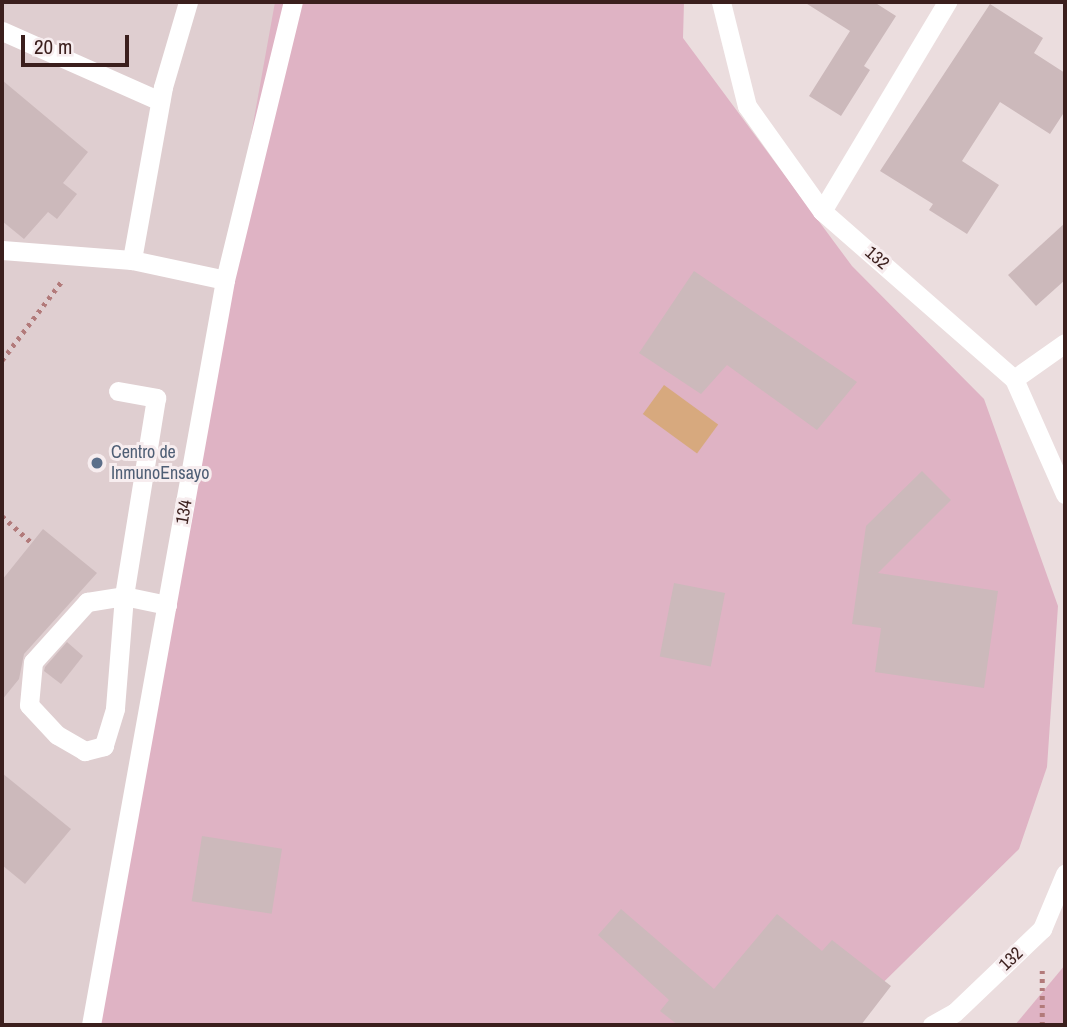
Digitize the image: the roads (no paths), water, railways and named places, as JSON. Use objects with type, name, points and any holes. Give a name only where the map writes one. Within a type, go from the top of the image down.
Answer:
[{"type":"street","points":[[132,260],[160,101],[188,2]]},
{"type":"street","name":"134","points":[[91,1025],[225,280],[293,2]]},
{"type":"street","name":"132","points":[[721,2],[747,106],[822,211],[1014,379],[1065,494]]},
{"type":"street","points":[[822,211],[947,2]]},
{"type":"street","points":[[2,32],[160,101]]},
{"type":"street","points":[[2,250],[132,260],[225,280]]},
{"type":"street","points":[[1014,379],[1065,343]]},
{"type":"street","points":[[118,391],[156,398],[124,596],[115,709],[104,746],[85,751],[57,735],[29,705],[33,662],[86,602],[124,596],[167,605]]},
{"type":"street","name":"132","points":[[932,1025],[954,1013],[1042,929],[1065,874]]},
{"type":"place","name":"Centro de InmunoEnsayo","points":[[97,463]]}]
